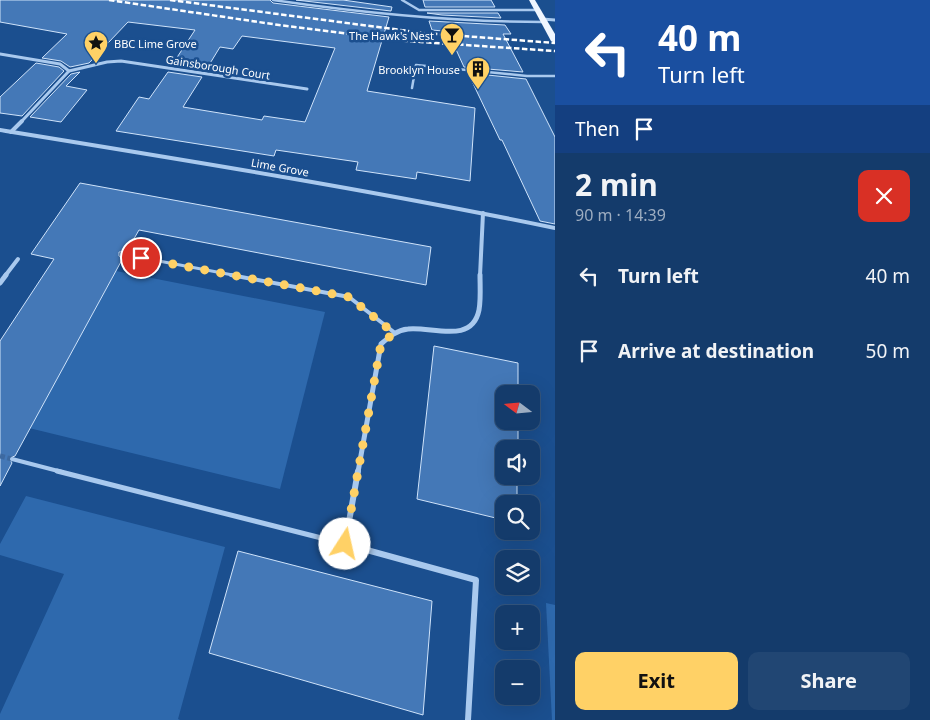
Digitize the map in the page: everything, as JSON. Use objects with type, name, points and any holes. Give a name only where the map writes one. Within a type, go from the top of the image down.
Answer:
[{"type":"main road","points":[[532,0],[555,41]]},
{"type":"street","points":[[544,21],[555,20]]},
{"type":"street","points":[[0,54],[60,64],[69,71],[11,132]]},
{"type":"street","name":"Gainsborough Court","points":[[69,71],[106,62],[121,61],[307,89]]},
{"type":"street","name":"Lime Grove","points":[[0,130],[222,166],[483,213],[555,228]]},
{"type":"street","points":[[468,720],[476,580],[345,544],[381,344],[394,333],[409,329],[448,332],[463,331],[475,322],[479,311],[483,213]]},
{"type":"street","points":[[0,283],[18,259]]},
{"type":"lane","points":[[274,0],[428,18],[544,21]]},
{"type":"lane","points":[[402,0],[419,10],[537,10]]},
{"type":"lane","points":[[412,88],[416,65],[527,76],[555,76]]},
{"type":"lane","points":[[122,254],[349,297],[394,333]]},
{"type":"lane","points":[[12,459],[345,544]]},
{"type":"shaded area","points":[[116,271],[325,312],[280,489],[29,428]]},
{"type":"shaded area","points":[[26,496],[225,547],[178,719],[180,720],[0,720],[0,714],[64,574],[0,555],[0,544]]},
{"type":"shaded area","points":[[546,603],[555,605],[555,720],[552,720]]},
{"type":"building","points":[[0,0],[270,0],[273,3],[389,17],[367,91],[475,108],[470,181],[417,172],[416,179],[356,170],[358,162],[276,150],[274,156],[116,131],[139,97],[149,99],[168,72],[202,77],[183,107],[262,120],[264,116],[305,122],[335,48],[242,36],[233,49],[220,47],[206,70],[172,65],[195,30],[128,22],[89,63],[70,67],[61,61],[42,58],[67,34],[0,22]]},
{"type":"building","points":[[296,0],[343,0],[392,7],[391,11]]},
{"type":"building","points":[[423,0],[491,0],[495,7],[425,7]]},
{"type":"building","points":[[427,13],[498,13],[501,18],[442,15]]},
{"type":"building","points":[[429,21],[505,25],[511,34],[503,34],[523,72],[464,67],[453,43],[454,32],[432,30]]},
{"type":"building","points":[[36,63],[59,67],[64,71],[22,116],[0,113],[0,97]]},
{"type":"building","points":[[80,72],[66,86],[87,90],[61,122],[30,117],[71,74]]},
{"type":"building","points":[[468,73],[526,79],[555,137],[555,224],[540,221]]},
{"type":"building","points":[[80,183],[431,247],[426,285],[139,230],[127,251],[119,252],[119,256],[123,258],[15,456],[9,458],[12,463],[0,486],[0,341],[54,259],[31,254]]},
{"type":"building","points":[[434,346],[518,363],[518,385],[495,385],[495,430],[518,430],[518,440],[495,440],[495,485],[517,485],[517,495],[495,495],[495,518],[417,499]]},
{"type":"building","points":[[238,551],[432,601],[423,715],[209,653]]},
{"type":"tunnel","points":[[0,456],[12,459]]},
{"type":"railway","points":[[109,0],[279,25],[406,41],[555,51]]},
{"type":"railway","points":[[170,0],[424,33],[555,43]]},
{"type":"place","name":"The Hawk's Nest","points":[[452,56]]},
{"type":"place","name":"BBC Lime Grove","points":[[96,64]]},
{"type":"place","name":"Brooklyn House","points":[[478,90]]},
{"type":"route","points":[[141,258],[349,297],[394,333],[381,344],[345,544]]}]
